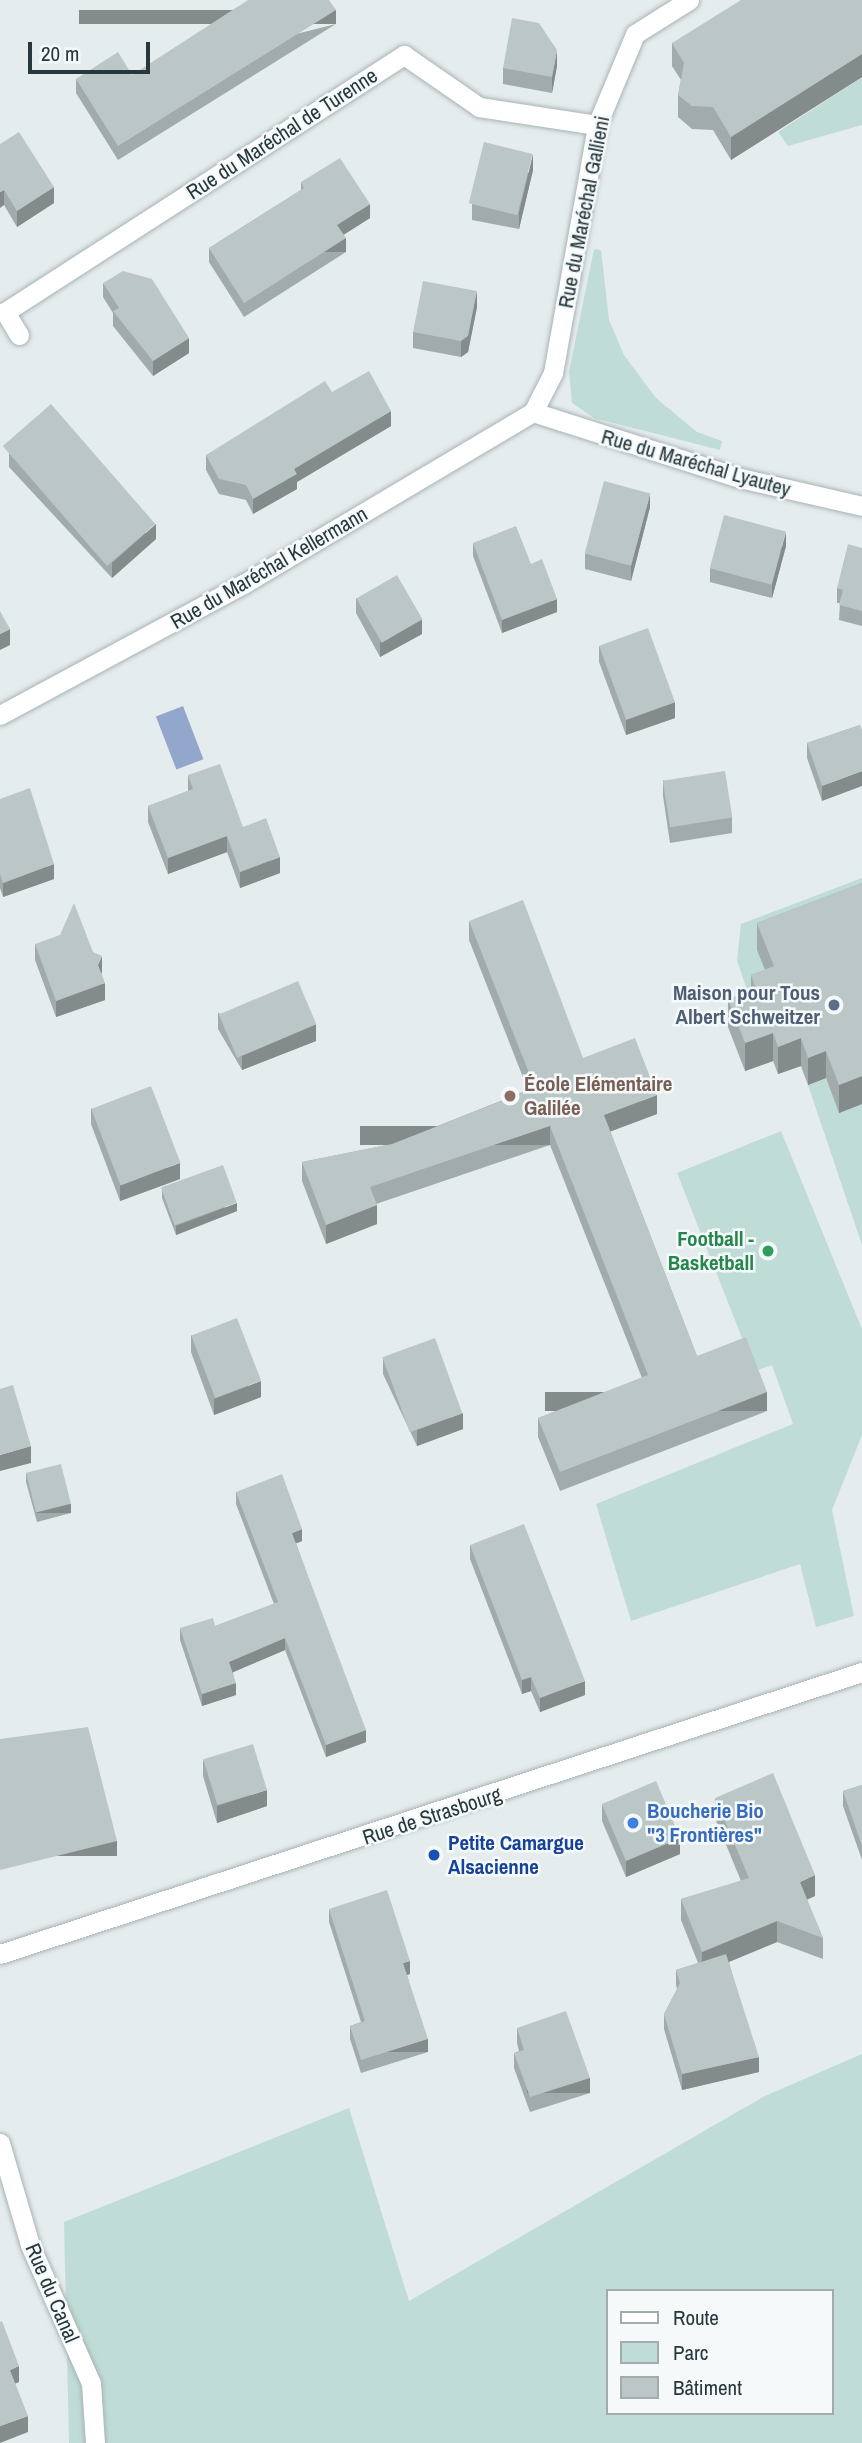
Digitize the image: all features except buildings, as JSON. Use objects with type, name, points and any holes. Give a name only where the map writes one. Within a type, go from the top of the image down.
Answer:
[{"type":"street","name":"Rue du Maréchal Gallieni","points":[[533,412],[553,373],[597,125],[635,34],[689,0]]},
{"type":"street","name":"Rue du Maréchal de Turenne","points":[[19,335],[5,312],[404,55],[479,107],[597,125]]},
{"type":"street","name":"Rue du Maréchal Lyautey","points":[[533,412],[740,478],[862,506]]},
{"type":"street","name":"Rue du Maréchal Kellermann","points":[[0,716],[245,583],[533,412]]},
{"type":"street","name":"Rue de Strasbourg","points":[[0,1954],[862,1672]]},
{"type":"street","name":"Rue du Canal","points":[[0,2143],[30,2245],[91,2383],[95,2443]]},
{"type":"green space","points":[[862,77],[862,125],[788,146],[778,132]]},
{"type":"green space","points":[[594,249],[601,250],[609,320],[624,355],[656,398],[697,432],[722,441],[720,450],[594,418],[572,403],[569,372]]},
{"type":"green space","points":[[862,878],[862,910],[774,993],[751,1002],[737,960],[741,924]]},
{"type":"green space","points":[[826,1078],[839,1112],[862,1104],[862,1245],[808,1085]]},
{"type":"green space","points":[[781,1131],[862,1329],[862,1435],[832,1510],[854,1616],[816,1627],[800,1564],[631,1621],[596,1504],[793,1424],[772,1365],[755,1371],[677,1173]]},
{"type":"green space","points":[[862,2054],[862,2443],[69,2443],[64,2222],[349,2108],[409,2301],[765,2096]]},
{"type":"water","points":[[183,706],[203,759],[176,770],[156,716]]},
{"type":"place","name":"Maison pour Tous Albert Schweitzer","points":[[834,1005]]},
{"type":"place","name":"École Elémentaire Galilée","points":[[510,1096]]},
{"type":"place","name":"Football - Basketball","points":[[768,1251]]},
{"type":"place","name":"Boucherie Bio \"3 Frontières\"","points":[[633,1823]]},
{"type":"place","name":"Petite Camargue Alsacienne","points":[[434,1855]]}]
